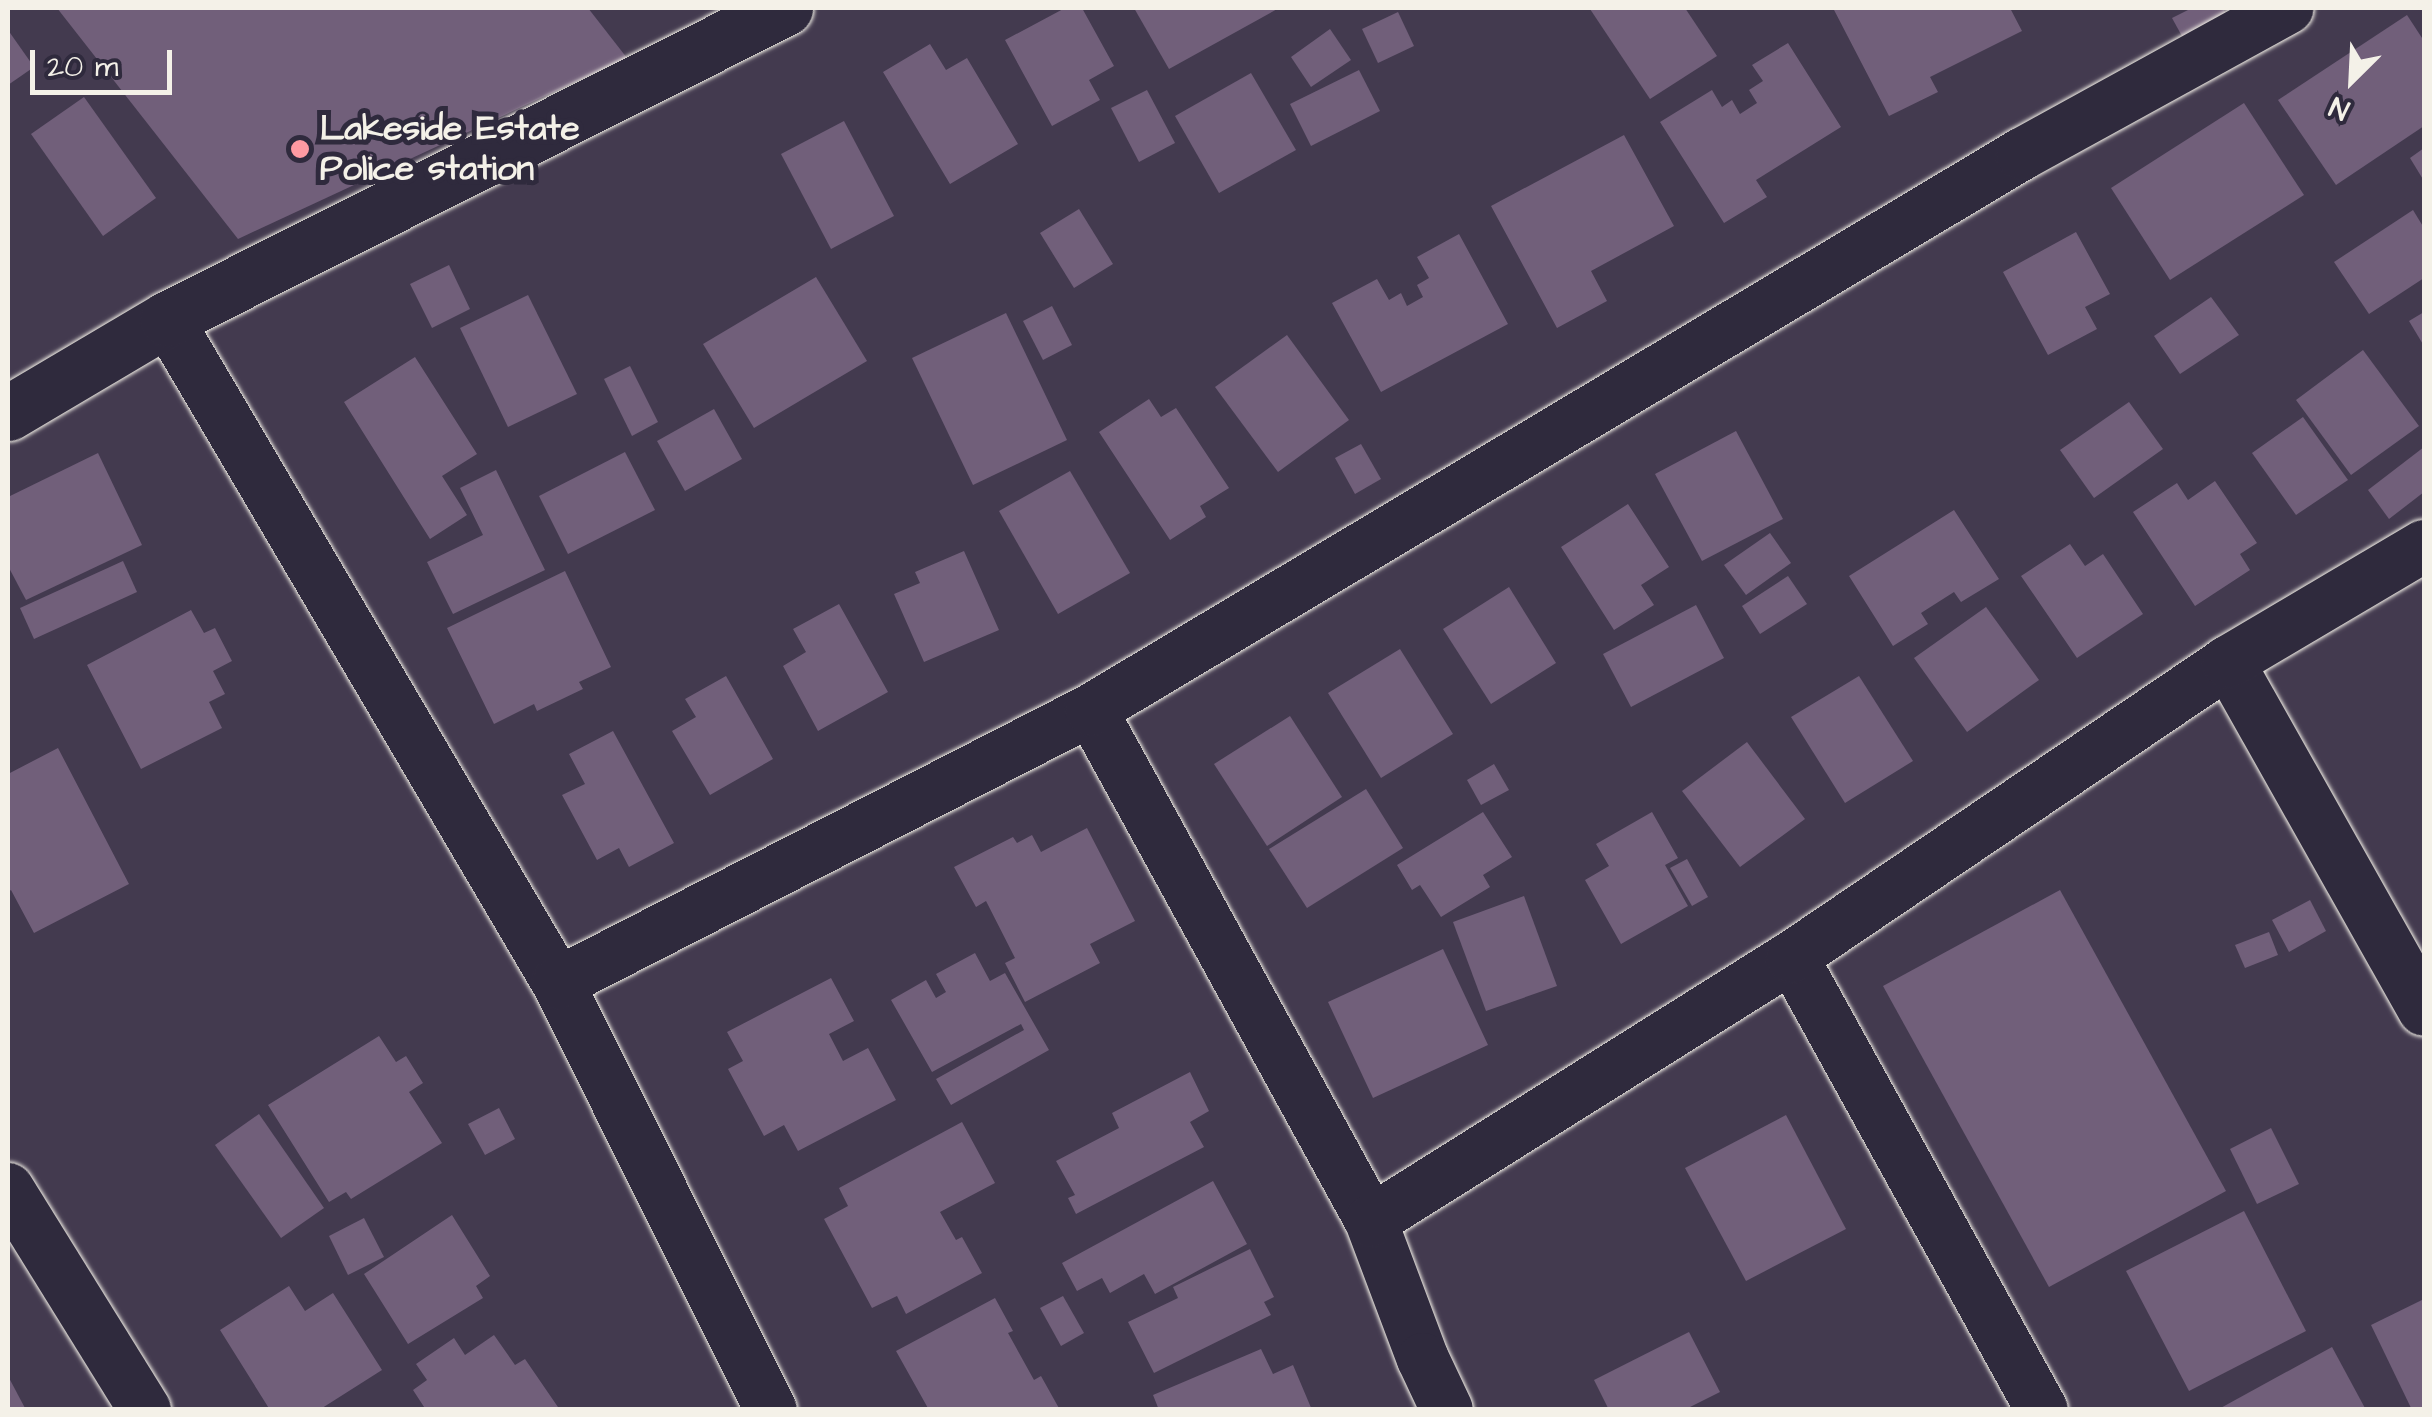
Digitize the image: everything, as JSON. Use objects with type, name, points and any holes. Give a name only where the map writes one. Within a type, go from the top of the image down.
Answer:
[{"type":"street","points":[[8,413],[167,318],[785,8]]},
{"type":"street","points":[[558,983],[1091,710],[2022,154],[2288,8]]},
{"type":"street","points":[[167,318],[558,983],[771,1410]]},
{"type":"street","points":[[1371,1221],[1792,957],[2228,662],[2424,546]]},
{"type":"street","points":[[2228,662],[2424,1010]]},
{"type":"street","points":[[1091,710],[1371,1221],[1422,1360],[1446,1410]]},
{"type":"street","points":[[1792,957],[2042,1410]]},
{"type":"street","points":[[8,1189],[145,1410]]},
{"type":"building","name":"Lakeside Estate Police station","points":[[57,8],[588,8],[627,58],[238,239]]},
{"type":"building","points":[[1065,8],[1082,8],[1114,66],[1089,80],[1100,100],[1052,126],[1005,40]]},
{"type":"building","points":[[1134,8],[1279,8],[1169,69]]},
{"type":"building","points":[[1685,8],[1717,56],[1650,99],[1590,9]]},
{"type":"building","points":[[1833,8],[2010,8],[2022,31],[1930,77],[1938,92],[1889,116]]},
{"type":"building","points":[[2192,8],[2223,8],[2226,14],[2183,38],[2172,18]]},
{"type":"building","points":[[1398,12],[1414,46],[1378,63],[1362,29]]},
{"type":"building","points":[[2407,15],[2424,41],[2424,126],[2336,185],[2278,100]]},
{"type":"building","points":[[1330,29],[1351,60],[1311,87],[1291,57]]},
{"type":"building","points":[[8,30],[34,67],[8,85]]},
{"type":"building","points":[[1788,43],[1841,127],[1756,180],[1767,197],[1724,223],[1660,122],[1712,90],[1722,107],[1732,100],[1740,114],[1757,103],[1749,90],[1763,81],[1752,65]]},
{"type":"building","points":[[930,44],[946,70],[967,58],[1018,144],[950,184],[883,72]]},
{"type":"building","points":[[1359,70],[1380,111],[1311,146],[1290,104]]},
{"type":"building","points":[[1251,73],[1296,150],[1219,193],[1175,116]]},
{"type":"building","points":[[1147,90],[1175,143],[1139,162],[1111,108]]},
{"type":"building","points":[[84,97],[156,198],[103,236],[31,134]]},
{"type":"building","points":[[2244,103],[2304,195],[2170,280],[2111,188]]},
{"type":"building","points":[[844,121],[894,216],[831,249],[781,154]]},
{"type":"building","points":[[1624,135],[1674,226],[1591,271],[1607,301],[1557,328],[1491,206]]},
{"type":"building","points":[[2424,148],[2424,181],[2410,158]]},
{"type":"building","points":[[1079,209],[1113,264],[1074,288],[1040,233]]},
{"type":"building","points":[[2413,210],[2424,228],[2424,278],[2369,314],[2334,262]]},
{"type":"building","points":[[2076,232],[2110,294],[2085,307],[2097,329],[2048,355],[2003,272]]},
{"type":"building","points":[[1459,234],[1508,324],[1381,392],[1332,303],[1377,279],[1389,300],[1401,293],[1407,306],[1423,297],[1417,285],[1429,278],[1417,257]]},
{"type":"building","points":[[449,265],[470,309],[432,328],[410,284]]},
{"type":"building","points":[[816,277],[867,361],[754,428],[703,344]]},
{"type":"building","points":[[528,295],[577,394],[508,427],[460,328]]},
{"type":"building","points":[[2211,297],[2239,335],[2180,374],[2154,336]]},
{"type":"building","points":[[1052,306],[1072,345],[1043,360],[1023,321]]},
{"type":"building","points":[[2424,312],[2424,346],[2409,321]]},
{"type":"building","points":[[1006,313],[1067,440],[973,485],[912,358]]},
{"type":"building","points":[[1287,335],[1349,420],[1278,472],[1215,387]]},
{"type":"building","points":[[2363,350],[2419,426],[2351,475],[2296,400]]},
{"type":"building","points":[[415,357],[477,454],[442,476],[467,515],[430,539],[344,402]]},
{"type":"building","points":[[630,366],[658,422],[632,436],[604,379]]},
{"type":"building","points":[[1149,399],[1161,417],[1176,408],[1229,488],[1200,506],[1206,517],[1170,540],[1099,432]]},
{"type":"building","points":[[2129,402],[2163,449],[2094,498],[2060,450]]},
{"type":"building","points":[[714,409],[742,459],[685,491],[657,441]]},
{"type":"building","points":[[2303,417],[2348,480],[2296,515],[2252,453]]},
{"type":"building","points":[[1736,431],[1783,519],[1702,561],[1655,474]]},
{"type":"building","points":[[1361,444],[1381,479],[1355,494],[1335,458]]},
{"type":"building","points":[[2424,447],[2424,492],[2389,519],[2368,490]]},
{"type":"building","points":[[625,452],[655,510],[568,554],[539,496]]},
{"type":"building","points":[[98,453],[142,545],[26,600],[8,566],[8,497]]},
{"type":"building","points":[[496,470],[545,570],[453,614],[427,562],[483,535],[460,488]]},
{"type":"building","points":[[1070,471],[1130,573],[1058,614],[999,511]]},
{"type":"building","points":[[2215,481],[2257,543],[2240,554],[2250,570],[2195,606],[2133,512],[2177,483],[2188,500]]},
{"type":"building","points":[[1628,504],[1669,567],[1641,585],[1654,605],[1614,630],[1561,547]]},
{"type":"building","points":[[1954,510],[1999,579],[1961,602],[1954,592],[1921,613],[1928,624],[1893,646],[1849,576]]},
{"type":"building","points":[[1770,533],[1791,563],[1746,595],[1724,565]]},
{"type":"building","points":[[2070,544],[2085,566],[2103,554],[2143,614],[2077,658],[2021,576]]},
{"type":"building","points":[[964,551],[999,630],[924,662],[894,594],[920,583],[915,572]]},
{"type":"building","points":[[123,561],[137,592],[34,639],[20,608]]},
{"type":"building","points":[[565,571],[611,667],[579,682],[583,689],[537,711],[534,704],[494,724],[447,628]]},
{"type":"building","points":[[1788,576],[1807,604],[1760,634],[1742,606]]},
{"type":"building","points":[[1509,587],[1556,663],[1491,704],[1443,629]]},
{"type":"building","points":[[839,604],[888,692],[818,731],[783,666],[806,652],[793,629]]},
{"type":"building","points":[[1696,605],[1724,658],[1631,707],[1603,654]]},
{"type":"building","points":[[1986,607],[2039,680],[1967,732],[1914,658]]},
{"type":"building","points":[[191,610],[204,633],[215,628],[232,661],[213,671],[225,694],[209,702],[222,728],[141,769],[87,665]]},
{"type":"building","points":[[1400,649],[1453,734],[1381,778],[1328,693]]},
{"type":"building","points":[[726,676],[773,759],[710,795],[672,731],[696,717],[685,699]]},
{"type":"building","points":[[1859,676],[1913,761],[1845,803],[1791,717]]},
{"type":"building","points":[[1290,716],[1342,797],[1267,846],[1214,764]]},
{"type":"building","points":[[613,731],[674,843],[629,867],[619,848],[597,860],[562,795],[585,784],[569,754]]},
{"type":"building","points":[[1747,742],[1805,819],[1740,867],[1682,791]]},
{"type":"building","points":[[58,748],[129,884],[34,933],[11,890],[8,892],[8,774]]},
{"type":"building","points":[[1494,764],[1509,790],[1481,805],[1467,780]]},
{"type":"building","points":[[1366,789],[1403,848],[1307,908],[1269,849]]},
{"type":"building","points":[[1483,812],[1512,857],[1483,875],[1490,887],[1441,917],[1420,885],[1412,890],[1397,865]]},
{"type":"building","points":[[1652,812],[1678,858],[1665,865],[1688,906],[1621,944],[1585,880],[1609,866],[1596,844]]},
{"type":"building","points":[[1087,828],[1135,921],[1090,944],[1100,963],[1025,1002],[1005,963],[1015,958],[986,901],[976,907],[954,867],[1013,837],[1017,843],[1032,835],[1041,852]]},
{"type":"building","points":[[1687,859],[1708,897],[1692,906],[1670,868]]},
{"type":"building","points":[[2060,890],[2226,1191],[2049,1287],[1883,986]]},
{"type":"building","points":[[1524,896],[1557,986],[1486,1011],[1453,922]]},
{"type":"building","points":[[2310,900],[2326,931],[2289,952],[2272,920]]},
{"type":"building","points":[[2269,932],[2278,955],[2245,968],[2235,945]]},
{"type":"building","points":[[1443,949],[1488,1045],[1373,1098],[1328,1002]]},
{"type":"building","points":[[975,953],[990,981],[1005,973],[1049,1050],[951,1105],[936,1079],[1024,1030],[1021,1024],[932,1072],[891,1000],[926,980],[936,998],[946,992],[936,974]]},
{"type":"building","points":[[831,978],[854,1021],[829,1034],[843,1061],[868,1048],[896,1100],[798,1151],[784,1125],[764,1136],[728,1069],[743,1061],[727,1032]]},
{"type":"building","points":[[379,1036],[396,1062],[406,1056],[423,1083],[409,1092],[442,1143],[351,1199],[346,1192],[329,1202],[268,1105]]},
{"type":"building","points":[[1190,1072],[1209,1111],[1190,1122],[1204,1147],[1076,1214],[1068,1198],[1075,1195],[1056,1161],[1119,1128],[1112,1113]]},
{"type":"building","points":[[499,1108],[515,1139],[485,1155],[468,1124]]},
{"type":"building","points":[[259,1114],[324,1208],[281,1238],[215,1145]]},
{"type":"building","points":[[1786,1115],[1846,1229],[1746,1281],[1685,1168]]},
{"type":"building","points":[[962,1122],[995,1183],[940,1212],[956,1240],[962,1237],[982,1273],[906,1314],[897,1296],[872,1308],[824,1219],[848,1206],[839,1188]]},
{"type":"building","points":[[2271,1128],[2299,1184],[2257,1204],[2230,1149]]},
{"type":"building","points":[[1213,1181],[1247,1244],[1155,1294],[1144,1274],[1110,1293],[1102,1278],[1077,1291],[1062,1263]]},
{"type":"building","points":[[2244,1211],[2306,1331],[2189,1391],[2126,1271]]},
{"type":"building","points":[[452,1215],[490,1276],[476,1286],[483,1298],[408,1344],[364,1274]]},
{"type":"building","points":[[364,1218],[384,1257],[348,1275],[329,1236]]},
{"type":"building","points":[[1250,1249],[1274,1297],[1264,1302],[1271,1315],[1154,1373],[1128,1322],[1178,1298],[1173,1287]]},
{"type":"building","points":[[289,1286],[305,1311],[333,1293],[382,1370],[319,1410],[270,1410],[220,1330]]},
{"type":"building","points":[[1063,1296],[1084,1333],[1061,1346],[1040,1308]]},
{"type":"building","points":[[995,1298],[1013,1331],[1008,1333],[1034,1380],[1041,1376],[1060,1410],[929,1410],[896,1351]]},
{"type":"building","points":[[2424,1299],[2424,1410],[2412,1410],[2371,1325]]},
{"type":"building","points":[[1689,1332],[1720,1392],[1684,1410],[1609,1410],[1594,1380]]},
{"type":"building","points":[[494,1335],[515,1365],[525,1359],[560,1410],[426,1410],[413,1390],[427,1380],[416,1364],[454,1338],[465,1355]]},
{"type":"building","points":[[2332,1347],[2366,1410],[2217,1410]]},
{"type":"building","points":[[1261,1349],[1273,1374],[1293,1365],[1312,1410],[1159,1410],[1153,1395]]},
{"type":"building","points":[[8,1376],[26,1410],[8,1410]]},
{"type":"place","name":"Lakeside Estate Police station","points":[[300,149]]}]
